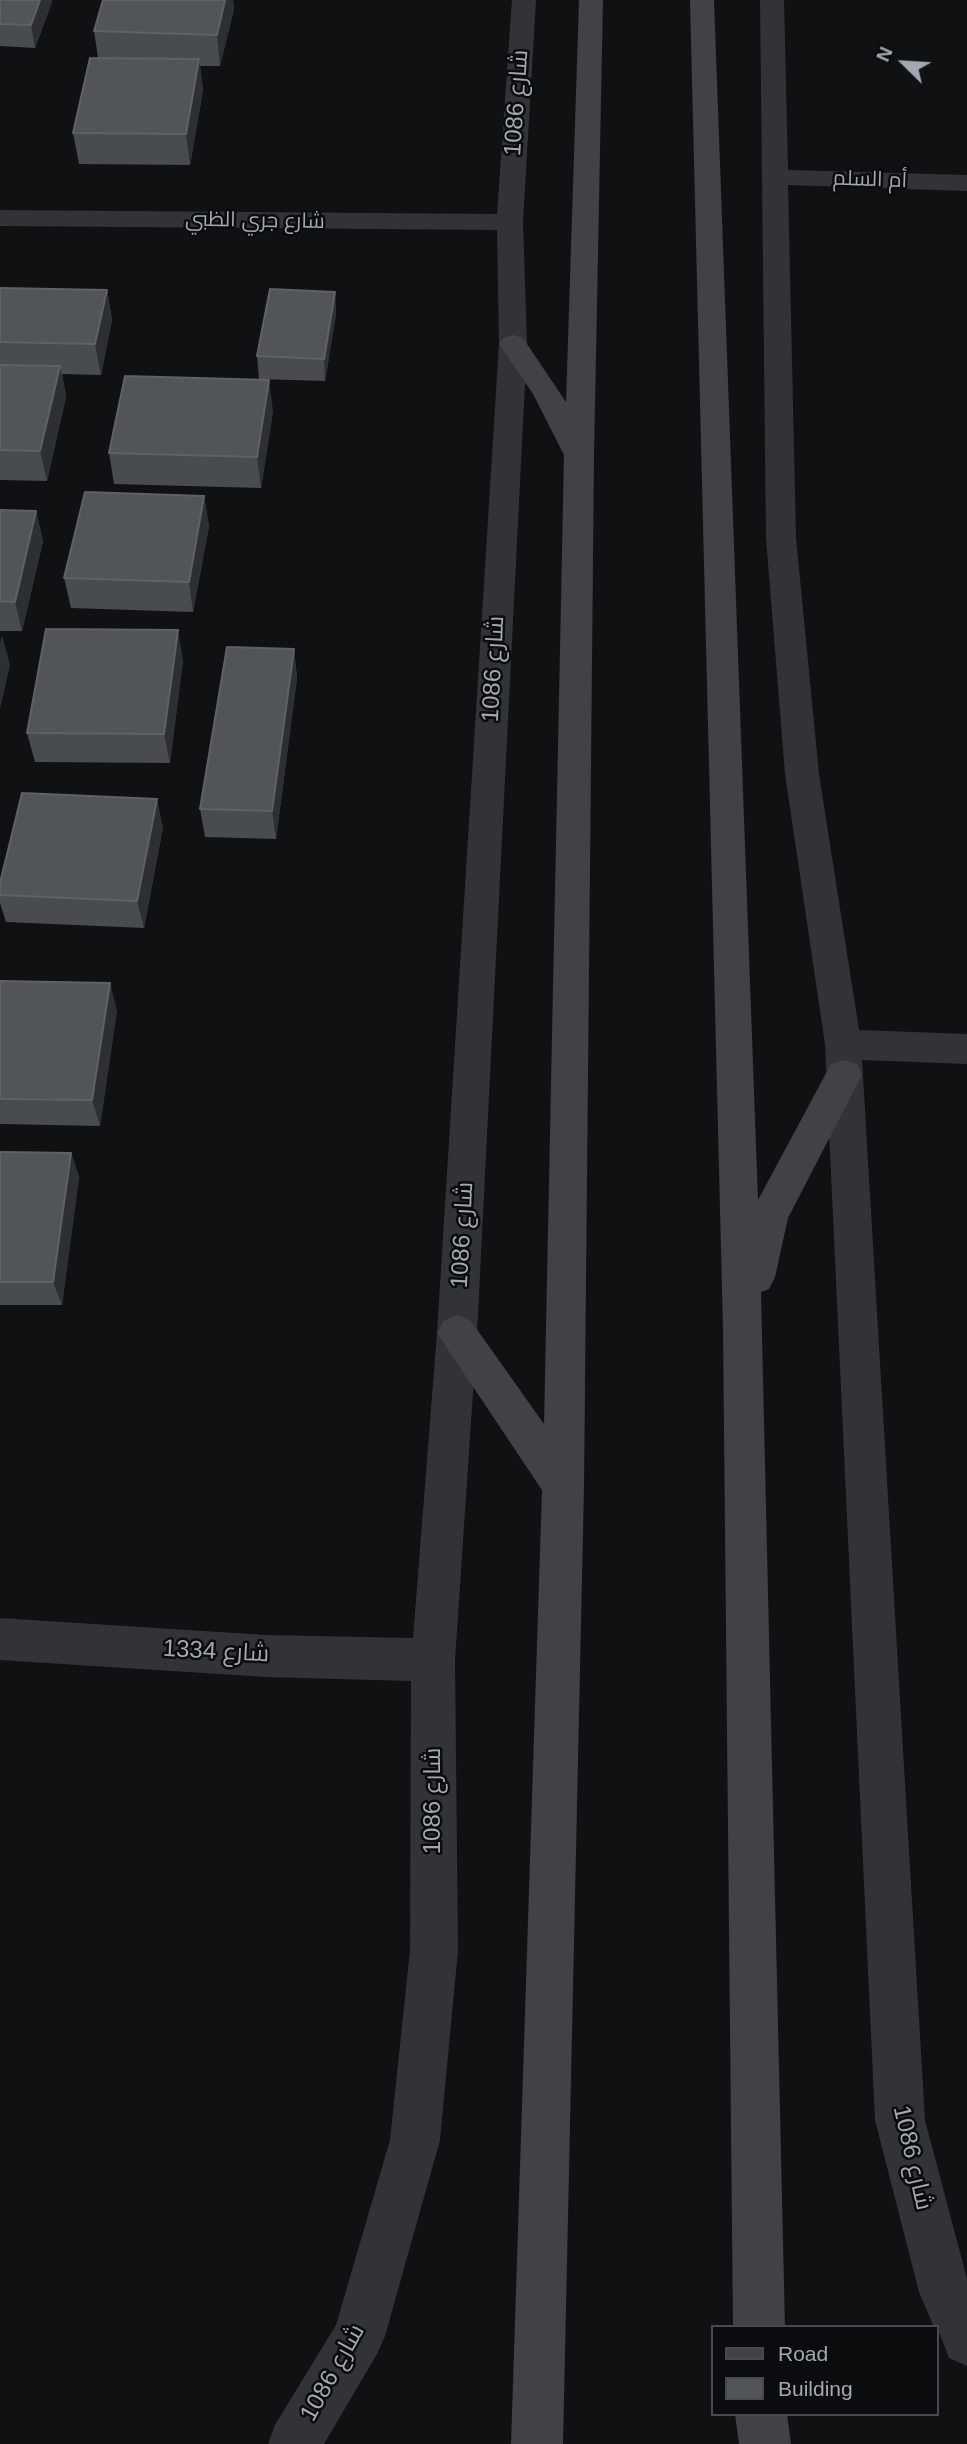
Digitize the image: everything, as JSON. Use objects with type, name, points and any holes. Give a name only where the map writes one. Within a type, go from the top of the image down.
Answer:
[{"type":"street","name":"شارع 1086","points":[[294,2444],[359,2336],[415,2140],[434,1950],[433,1660],[457,1333],[513,344],[510,222],[524,0]]},
{"type":"street","points":[[537,2444],[563,1486],[579,455],[591,0]]},
{"type":"street","points":[[702,0],[722,720],[743,1331],[760,2325]]},
{"type":"street","name":"شارع 1086","points":[[772,0],[781,538],[802,774],[843,1060],[900,2120],[945,2292],[967,2340]]},
{"type":"street","name":"أم السلم","points":[[773,177],[967,183]]},
{"type":"street","name":"شارع جري الظبي","points":[[0,218],[444,224],[510,222]]},
{"type":"street","points":[[513,344],[547,393],[579,455]]},
{"type":"street","points":[[743,1331],[769,1216],[843,1060],[967,1049]]},
{"type":"street","points":[[457,1333],[563,1486]]},
{"type":"street","name":"شارع 1334","points":[[0,1639],[266,1656],[433,1660]]},
{"type":"street","points":[[761,2416],[765,2444]]},
{"type":"building","points":[[0,0],[40,0],[31,25],[0,24]]},
{"type":"building","points":[[103,0],[225,0],[217,35],[94,31]]},
{"type":"building","points":[[90,58],[199,59],[186,134],[73,133]]},
{"type":"building","points":[[0,288],[107,290],[95,344],[0,342]]},
{"type":"building","points":[[270,289],[335,292],[324,359],[257,356]]},
{"type":"building","points":[[0,365],[60,366],[40,451],[0,450]]},
{"type":"building","points":[[125,376],[269,380],[257,457],[109,453]]},
{"type":"building","points":[[85,492],[204,496],[189,582],[64,578]]},
{"type":"building","points":[[0,510],[36,511],[15,602],[0,601]]},
{"type":"building","points":[[46,629],[178,630],[164,734],[27,733]]},
{"type":"building","points":[[227,647],[294,649],[272,811],[200,809]]},
{"type":"building","points":[[22,793],[157,799],[137,901],[0,895],[0,883]]},
{"type":"building","points":[[0,981],[110,983],[92,1100],[0,1099]]},
{"type":"building","points":[[0,1152],[71,1153],[53,1282],[0,1282]]}]
